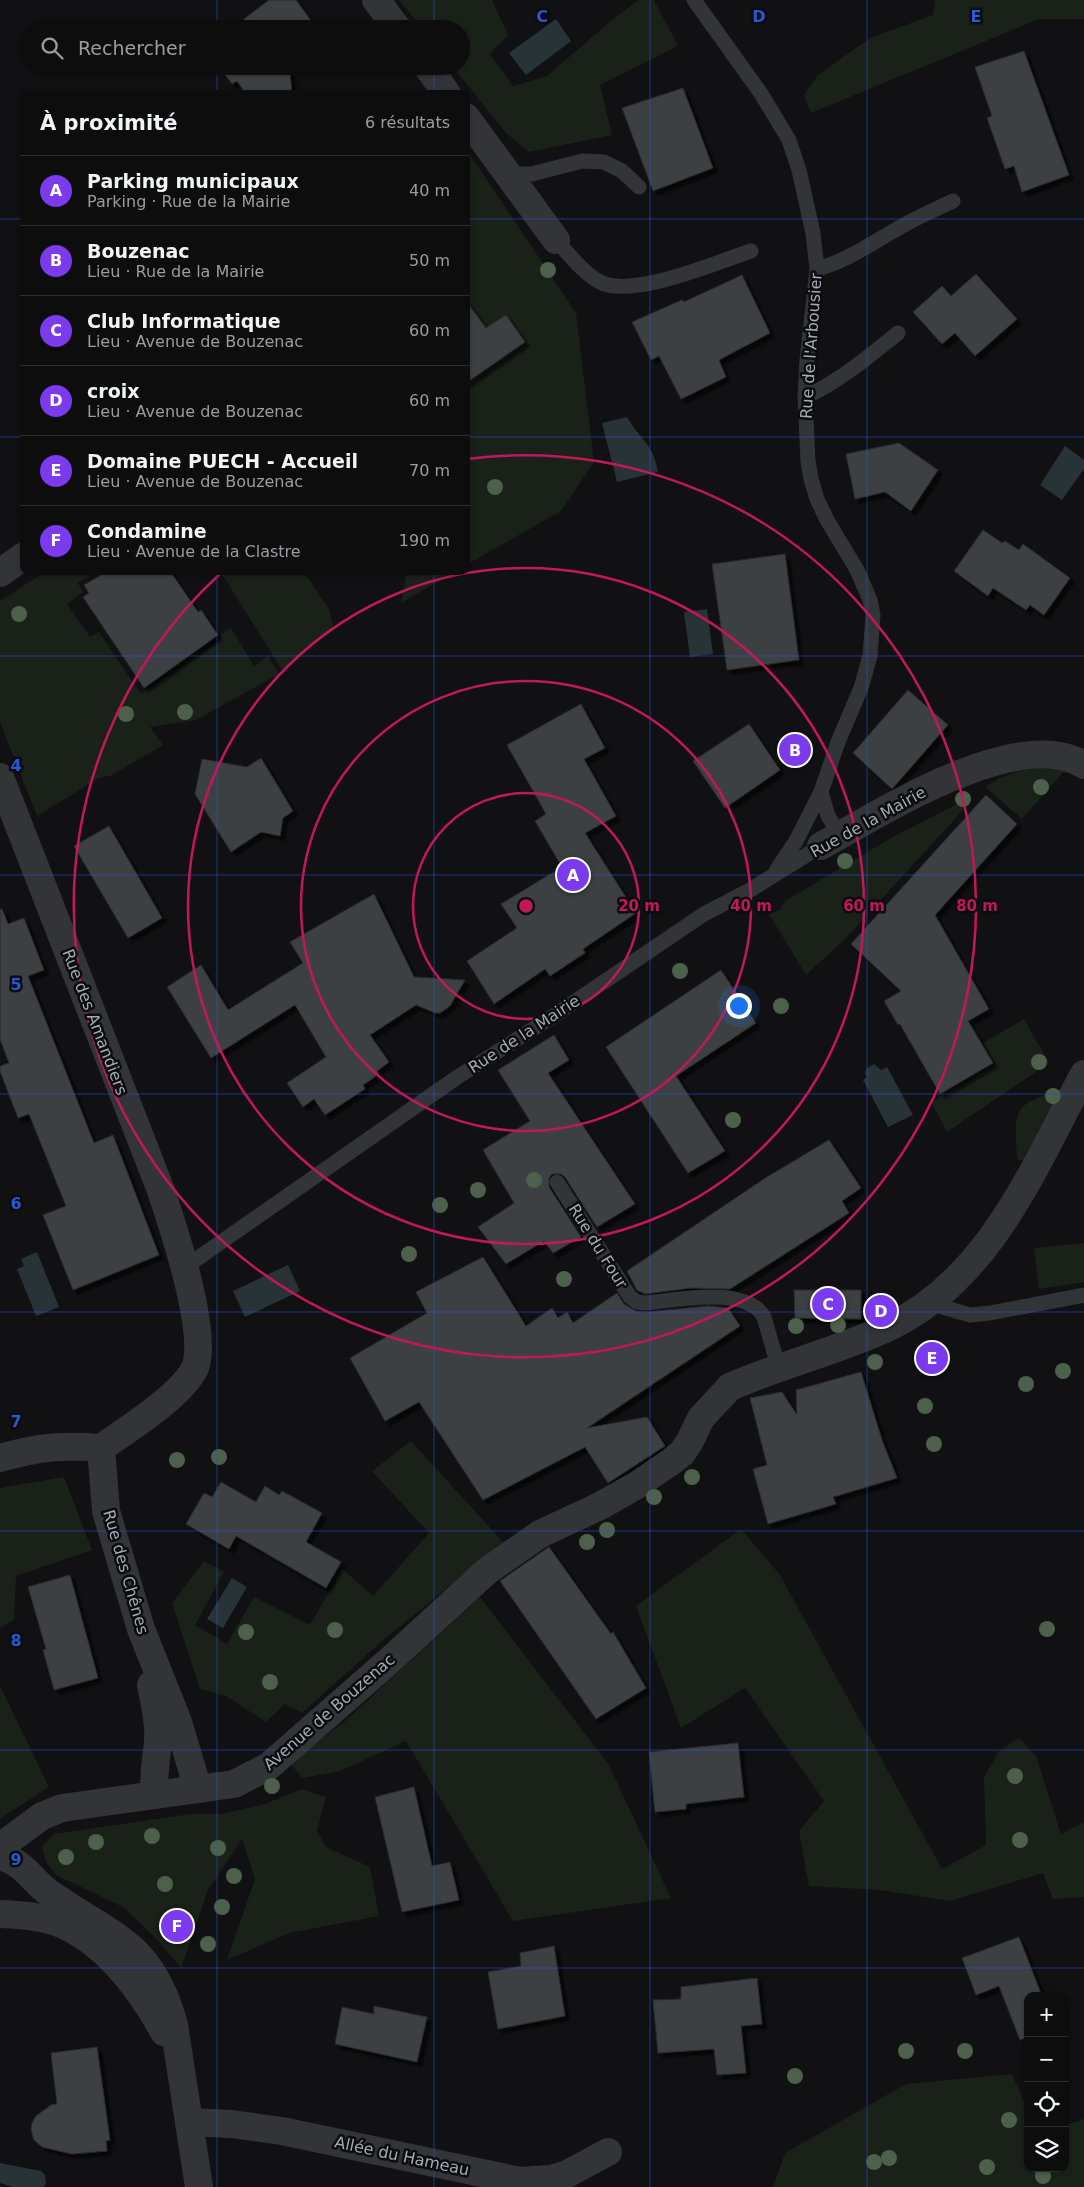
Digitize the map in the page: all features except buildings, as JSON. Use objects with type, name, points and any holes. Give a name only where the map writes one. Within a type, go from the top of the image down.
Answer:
[{"type":"street","points":[[376,0],[391,20]]},
{"type":"street","points":[[434,75],[445,90]]},
{"type":"street","points":[[470,123],[556,240]]},
{"type":"street","points":[[0,573],[20,559]]},
{"type":"street","name":"Rue de la Mairie","points":[[831,840],[938,783],[996,760],[1022,755],[1051,754],[1084,765]]},
{"type":"street","name":"Rue des Amandiers","points":[[0,777],[160,1188],[174,1228],[184,1268]]},
{"type":"street","points":[[779,1369],[845,1346],[890,1326],[929,1303],[964,1272],[990,1241],[1031,1172],[1084,1074]]},
{"type":"street","points":[[0,1458],[33,1448],[70,1446],[101,1448],[151,1411],[176,1389],[194,1369],[200,1343],[184,1268]]},
{"type":"street","name":"Avenue de Bouzenac","points":[[0,1847],[42,1816],[62,1808],[234,1784],[269,1766],[389,1661],[487,1571],[540,1534],[561,1526],[637,1485],[672,1461],[682,1453],[701,1418],[730,1387],[779,1369]]},
{"type":"street","name":"Rue des Chênes","points":[[101,1448],[106,1511],[141,1629],[178,1722],[198,1789]]},
{"type":"street","points":[[141,1629],[158,1722],[158,1739],[152,1777],[155,1795]]},
{"type":"street","points":[[25,1828],[22,1837],[22,1848],[27,1865],[36,1879]]},
{"type":"street","points":[[0,1856],[23,1867],[50,1894],[110,1930],[148,1964],[168,2003],[174,2025],[199,2187]]},
{"type":"street","points":[[0,1903],[30,1916],[63,1924],[86,1938],[110,1958],[134,1984],[150,2007],[164,2032],[181,2070]]},
{"type":"street","points":[[0,1914],[30,1916]]},
{"type":"street","name":"Allée du Hameau","points":[[189,2122],[232,2124],[282,2130],[520,2182],[552,2179],[567,2174],[608,2152]]},
{"type":"lane","name":"Rue de l'Arbousier","points":[[694,0],[762,95],[789,140],[799,170],[809,215],[817,269],[805,397],[806,441],[811,479],[827,520],[857,570],[870,600],[873,615],[870,656],[861,688],[838,742],[821,792],[796,841],[772,876]]},
{"type":"lane","points":[[509,174],[532,174],[582,161],[604,162],[622,171],[639,187]]},
{"type":"lane","points":[[817,269],[838,263],[898,228],[953,201]]},
{"type":"lane","points":[[556,240],[589,274],[601,283],[622,287],[657,282],[751,251]]},
{"type":"lane","points":[[805,397],[845,375],[898,333]]},
{"type":"lane","points":[[821,792],[828,816],[831,840]]},
{"type":"lane","name":"Rue de la Mairie","points":[[184,1268],[456,1078],[558,1013],[704,914],[831,840]]},
{"type":"lane","name":"Rue du Four","points":[[557,1182],[630,1297],[637,1302],[645,1303],[717,1297],[736,1299],[750,1304],[760,1310],[764,1317],[779,1369]]},
{"type":"lane","points":[[929,1303],[970,1314],[990,1313],[1084,1295]]},
{"type":"shaded area","points":[[399,0],[492,0],[508,35],[490,54],[513,86],[547,76],[618,15],[639,0],[654,0],[678,46],[600,85],[612,135],[529,152],[506,133],[459,75],[470,75],[470,20],[415,20]]},
{"type":"shaded area","points":[[935,0],[1084,0],[1084,19],[1039,19],[811,113],[804,95],[817,76],[870,38],[933,15]]},
{"type":"shaded area","points":[[556,19],[571,41],[526,75],[509,53]]},
{"type":"shaded area","points":[[470,155],[576,313],[594,462],[561,511],[470,563]]},
{"type":"shaded area","points":[[627,417],[650,448],[658,472],[617,482],[602,423]]},
{"type":"shaded area","points":[[1065,446],[1084,460],[1084,469],[1062,500],[1040,485]]},
{"type":"shaded area","points":[[40,575],[91,575],[78,583],[83,592],[67,604],[90,637],[99,632],[141,694],[219,641],[221,634],[231,628],[254,666],[268,656],[279,674],[196,720],[150,727],[163,745],[112,775],[97,779],[37,816],[0,722],[0,601]]},
{"type":"shaded area","points":[[223,575],[306,575],[329,609],[333,627],[282,670]]},
{"type":"shaded area","points":[[406,575],[449,575],[401,603]]},
{"type":"shaded area","points":[[707,609],[713,654],[690,657],[684,612]]},
{"type":"shaded area","points":[[1032,766],[1068,767],[1022,819],[985,787],[1000,778]]},
{"type":"shaded area","points":[[961,802],[963,810],[847,937],[806,975],[769,914],[780,910],[785,901],[898,834]]},
{"type":"shaded area","points":[[1024,1019],[1049,1063],[947,1132],[931,1102],[995,1064],[983,1043]]},
{"type":"shaded area","points":[[874,1064],[881,1070],[887,1067],[913,1115],[888,1127],[863,1080],[867,1077],[865,1074],[866,1069]]},
{"type":"shaded area","points":[[1054,1090],[1059,1090],[1060,1096],[1023,1160],[1018,1160],[1016,1126],[1020,1111],[1029,1102]]},
{"type":"shaded area","points":[[1084,1243],[1084,1282],[1039,1289],[1034,1248]]},
{"type":"shaded area","points":[[37,1252],[59,1307],[36,1316],[17,1269],[24,1266],[21,1259]]},
{"type":"shaded area","points":[[288,1265],[300,1291],[245,1317],[233,1291]]},
{"type":"shaded area","points":[[411,1441],[503,1542],[381,1642],[302,1713],[285,1704],[266,1722],[226,1696],[200,1689],[172,1603],[204,1561],[224,1572],[195,1625],[227,1644],[254,1597],[310,1625],[342,1569],[373,1596],[429,1533],[372,1471]]},
{"type":"shaded area","points":[[64,1477],[92,1550],[16,1576],[14,1620],[0,1628],[0,1488]]},
{"type":"shaded area","points":[[741,1529],[780,1575],[942,1869],[986,1845],[984,1777],[999,1751],[1019,1738],[1036,1756],[1061,1834],[1084,1822],[1084,1897],[1053,1899],[1043,1873],[950,1901],[879,1890],[809,1886],[799,1831],[824,1801],[745,1688],[681,1728],[636,1606]]},
{"type":"shaded area","points":[[232,1578],[247,1587],[223,1628],[207,1619]]},
{"type":"shaded area","points":[[480,1597],[609,1765],[671,1898],[513,1921],[406,1741],[340,1771],[302,1778],[290,1763],[344,1722]]},
{"type":"shaded area","points":[[0,1686],[49,1787],[0,1819]]},
{"type":"shaded area","points":[[302,1789],[326,1797],[317,1831],[326,1847],[370,1867],[379,1916],[289,1933],[227,1960],[255,1879],[242,1839],[208,1890],[181,1968],[156,1938],[123,1907],[56,1875],[45,1860],[42,1846],[54,1834],[191,1814],[221,1814],[265,1804]]},
{"type":"shaded area","points":[[1012,2074],[1024,2102],[1024,2172],[1069,2172],[1069,2124],[1084,2119],[1084,2187],[773,2187],[785,2153],[906,2084]]},
{"type":"shaded area","points":[[0,2163],[41,2171],[45,2175],[46,2184],[43,2187],[13,2187],[0,2183]]},
{"type":"place","name":"Bouzenac","points":[[795,750]]},
{"type":"place","name":"Parking municipaux","points":[[573,875]]},
{"type":"place","name":"Club Informatique","points":[[828,1304]]},
{"type":"place","name":"croix","points":[[881,1311]]},
{"type":"place","name":"Domaine PUECH - Accueil","points":[[932,1358]]},
{"type":"place","name":"Condamine","points":[[177,1926]]}]
